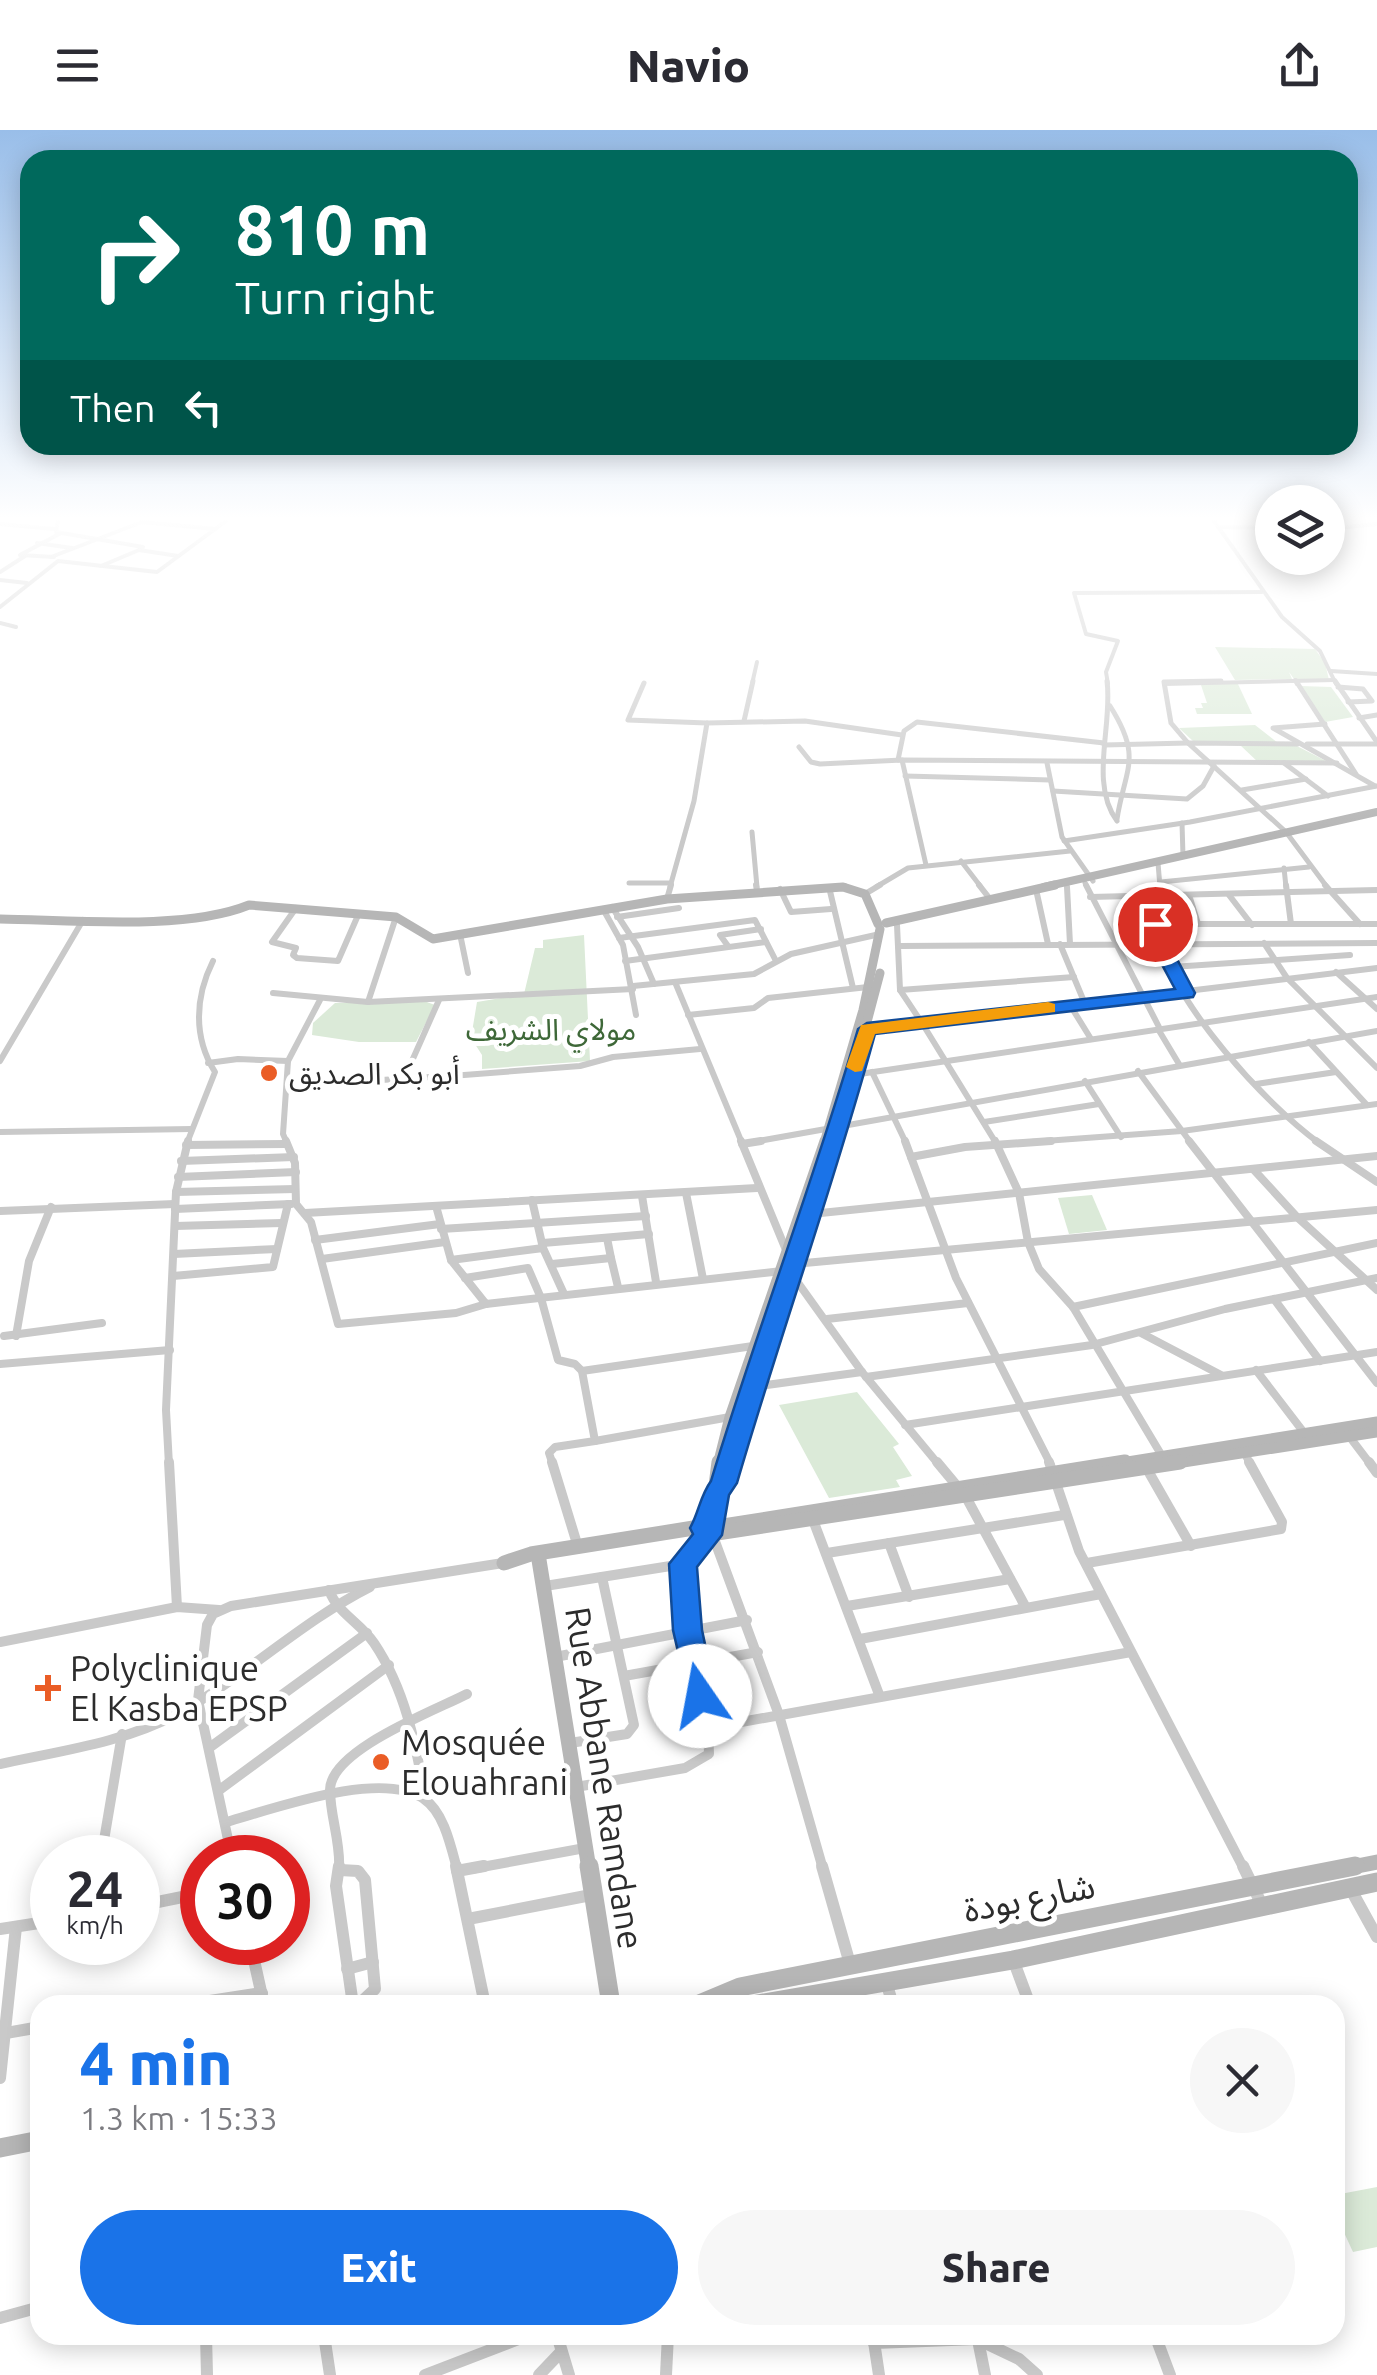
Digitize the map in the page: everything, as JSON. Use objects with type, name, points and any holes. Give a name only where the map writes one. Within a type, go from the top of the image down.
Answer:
[{"type":"street","points":[[11,626],[16,627]]},
{"type":"street","points":[[1084,626],[1086,634],[1118,641],[1106,672],[1110,706],[1103,764],[1109,811],[1117,821]]},
{"type":"street","points":[[1290,626],[1320,651],[1336,684],[1377,743]]},
{"type":"street","points":[[744,720],[757,662]]},
{"type":"street","points":[[1331,671],[1377,674]]},
{"type":"street","points":[[1294,680],[1356,774]]},
{"type":"street","points":[[1348,702],[1372,700],[1362,690],[1294,680],[1164,682],[1171,723],[1288,834],[1332,894],[1377,935]]},
{"type":"street","points":[[644,683],[628,720],[804,721],[902,735]]},
{"type":"street","points":[[1110,706],[1122,723],[1129,746],[1125,794],[1113,833]]},
{"type":"street","points":[[1359,718],[1377,715]]},
{"type":"street","points":[[667,899],[668,883],[694,801],[707,723]]},
{"type":"street","points":[[926,865],[900,760],[902,735],[911,724],[1129,746],[1377,743]]},
{"type":"street","points":[[1325,724],[1274,727],[1376,786]]},
{"type":"street","points":[[799,747],[815,763],[1337,763]]},
{"type":"street","points":[[1048,763],[1064,841],[1089,881],[1090,897],[1179,1064]]},
{"type":"street","points":[[1284,763],[1328,796]]},
{"type":"street","points":[[1052,791],[1191,798],[1204,786],[1212,765]]},
{"type":"street","points":[[905,776],[1050,780]]},
{"type":"street","points":[[1241,790],[1306,780]]},
{"type":"street","points":[[1064,841],[1186,823],[1376,786]]},
{"type":"street","points":[[1180,798],[1186,823],[1183,856]]},
{"type":"street","points":[[885,927],[1377,814]]},
{"type":"street","points":[[752,832],[757,891]]},
{"type":"street","points":[[1160,864],[1288,834]]},
{"type":"street","points":[[865,894],[888,883],[898,872],[926,865],[1070,850]]},
{"type":"street","points":[[961,861],[990,899]]},
{"type":"street","points":[[1160,864],[1155,924],[1160,944],[1207,1024],[1285,1118],[1377,1182]]},
{"type":"street","points":[[1160,882],[1309,867]]},
{"type":"street","points":[[1284,868],[1290,895],[1286,914],[1291,924]]},
{"type":"street","points":[[1206,876],[1252,925]]},
{"type":"street","points":[[274,993],[320,1000],[439,1000],[633,988],[754,974],[776,960],[885,927],[990,899],[1089,881]]},
{"type":"street","points":[[629,883],[668,883]]},
{"type":"street","points":[[829,887],[853,988]]},
{"type":"street","points":[[1067,887],[1070,944]]},
{"type":"street","points":[[0,919],[170,919],[234,912],[249,905],[396,917],[426,937],[572,918],[667,899],[780,889],[854,888],[865,894],[900,946],[900,990],[998,1146],[1020,1193],[1028,1242],[1042,1275],[1073,1307],[1092,1345],[1162,1456]]},
{"type":"street","points":[[780,889],[790,912],[832,909]]},
{"type":"street","points":[[1090,897],[1377,890]]},
{"type":"street","points":[[1037,894],[1048,944]]},
{"type":"street","points":[[1189,895],[1198,924]]},
{"type":"street","points":[[296,908],[272,943],[294,947],[297,950],[293,956],[297,958],[338,961],[346,929],[358,913]]},
{"type":"street","points":[[611,911],[678,908]]},
{"type":"street","points":[[611,911],[632,936],[654,984]]},
{"type":"street","points":[[611,911],[633,988],[636,1015]]},
{"type":"street","points":[[368,1002],[366,996],[396,917]]},
{"type":"street","points":[[0,1061],[83,920]]},
{"type":"street","points":[[619,938],[755,920],[776,960]]},
{"type":"street","points":[[728,923],[733,932]]},
{"type":"street","points":[[1155,924],[1369,924]]},
{"type":"street","points":[[1261,924],[1276,962],[1288,978],[1377,1068]]},
{"type":"street","points":[[716,1494],[723,1483],[867,1029],[868,987],[885,927]]},
{"type":"street","points":[[835,1128],[868,1011],[885,927]]},
{"type":"street","points":[[728,946],[720,934],[762,929]]},
{"type":"street","points":[[460,934],[468,973]]},
{"type":"street","points":[[626,961],[766,942]]},
{"type":"street","points":[[900,946],[1377,943]]},
{"type":"street","points":[[1060,944],[1085,1004]]},
{"type":"street","points":[[1172,967],[1350,955]]},
{"type":"street","points":[[177,1606],[166,1410],[175,1206],[181,1160],[215,1072],[202,1042],[200,996],[201,979],[213,961]]},
{"type":"street","points":[[867,1029],[1377,968]]},
{"type":"street","points":[[1336,972],[1377,1009]]},
{"type":"street","points":[[900,990],[1074,977]]},
{"type":"street","points":[[675,982],[757,1188],[787,1251],[788,1270],[752,1346],[730,1417],[714,1482],[711,1531],[758,1652],[857,1985]]},
{"type":"street","points":[[688,1015],[754,1008],[768,998],[868,987]]},
{"type":"street","points":[[853,1075],[1377,997]]},
{"type":"street","points":[[174,1276],[273,1267],[282,1223],[295,1190],[294,1158],[283,1134],[288,1061],[320,1000]]},
{"type":"street","points":[[404,1078],[439,1000]]},
{"type":"street","points":[[1070,1006],[1091,1040]]},
{"type":"street","points":[[742,1144],[1377,1031]]},
{"type":"street","points":[[1309,1042],[1367,1105]]},
{"type":"street","points":[[286,1079],[404,1078],[580,1066],[613,1057],[700,1049]]},
{"type":"street","points":[[208,1063],[238,1059],[288,1061]]},
{"type":"street","points":[[1138,1071],[1248,1221],[1377,1384]]},
{"type":"street","points":[[872,1072],[896,1116],[968,1303],[1053,1476],[1064,1515],[1262,1905]]},
{"type":"street","points":[[1256,1084],[1336,1072]]},
{"type":"street","points":[[1085,1082],[1121,1137]]},
{"type":"street","points":[[984,1122],[1099,1104]]},
{"type":"street","points":[[912,1157],[966,1147],[1121,1137],[1377,1104]]},
{"type":"street","points":[[0,1132],[192,1129]]},
{"type":"street","points":[[186,1145],[286,1144]]},
{"type":"street","points":[[807,1214],[1377,1156]]},
{"type":"street","points":[[181,1160],[294,1158]]},
{"type":"street","points":[[1254,1170],[1377,1290]]},
{"type":"street","points":[[178,1177],[296,1172]]},
{"type":"street","points":[[305,1213],[757,1188]]},
{"type":"street","points":[[176,1192],[295,1190]]},
{"type":"street","points":[[686,1192],[703,1279]]},
{"type":"street","points":[[642,1196],[656,1282]]},
{"type":"street","points":[[532,1200],[543,1245],[564,1294]]},
{"type":"street","points":[[0,1211],[292,1204],[305,1213],[341,1326],[456,1313],[486,1304],[656,1282],[788,1270],[944,1249],[1377,1210]]},
{"type":"street","points":[[436,1206],[452,1260],[486,1304]]},
{"type":"street","points":[[16,1336],[29,1261],[51,1207]]},
{"type":"street","points":[[787,1251],[807,1214]]},
{"type":"street","points":[[315,1240],[440,1227],[646,1216]]},
{"type":"street","points":[[175,1226],[282,1223]]},
{"type":"street","points":[[452,1260],[543,1245],[650,1234]]},
{"type":"street","points":[[608,1238],[618,1288]]},
{"type":"street","points":[[322,1260],[445,1242]]},
{"type":"street","points":[[1073,1307],[1377,1243]]},
{"type":"street","points":[[174,1254],[277,1249]]},
{"type":"street","points":[[552,1264],[611,1258]]},
{"type":"street","points":[[465,1278],[526,1267],[542,1298],[558,1360],[575,1364],[582,1371],[595,1441]]},
{"type":"street","points":[[788,1270],[864,1374],[962,1492],[986,1528],[1024,1606]]},
{"type":"street","points":[[752,1387],[1092,1345],[1274,1298],[1377,1278]]},
{"type":"street","points":[[1274,1298],[1320,1360]]},
{"type":"street","points":[[827,1319],[968,1303]]},
{"type":"street","points":[[4,1336],[102,1323]]},
{"type":"street","points":[[1141,1332],[1222,1375]]},
{"type":"street","points":[[582,1371],[752,1346]]},
{"type":"street","points":[[0,1364],[170,1350]]},
{"type":"street","points":[[905,1425],[1020,1404],[1377,1352]]},
{"type":"street","points":[[1256,1370],[1305,1434]]},
{"type":"street","points":[[578,1547],[549,1453],[555,1448],[730,1417]]},
{"type":"street","points":[[544,1587],[683,1564],[711,1531],[814,1520],[1162,1456],[1377,1422]]},
{"type":"street","points":[[1053,1476],[1147,1469],[1377,1432]]},
{"type":"street","points":[[1349,1436],[1377,1473]]},
{"type":"street","points":[[1087,1563],[1272,1533],[1283,1527],[1245,1454]]},
{"type":"street","points":[[1147,1469],[1191,1546]]},
{"type":"street","points":[[0,1642],[177,1606],[220,1610],[578,1547],[711,1531],[962,1492]]},
{"type":"street","points":[[826,1554],[1064,1515]]},
{"type":"street","points":[[814,1520],[880,1697]]},
{"type":"street","points":[[504,1563],[624,1543]]},
{"type":"street","points":[[890,1543],[909,1597]]},
{"type":"street","name":"Rue Abbane Ramdane","points":[[540,1560],[609,1995]]},
{"type":"street","points":[[576,1788],[694,1764],[709,1754],[708,1728],[688,1630],[683,1564]]},
{"type":"street","points":[[569,1744],[620,1736],[632,1729],[620,1644],[602,1577]]},
{"type":"street","points":[[847,1606],[1010,1579]]},
{"type":"street","points":[[0,1764],[122,1734],[167,1718],[334,1606],[382,1582]]},
{"type":"street","points":[[329,1590],[334,1606],[367,1633],[389,1665],[410,1722],[425,1798],[442,1820],[457,1871],[483,1995]]},
{"type":"street","points":[[860,1639],[1101,1594]]},
{"type":"street","points":[[220,1610],[207,1624],[198,1700],[228,1835]]},
{"type":"street","points":[[555,1657],[747,1620]]},
{"type":"street","points":[[209,1748],[367,1633]]},
{"type":"street","points":[[624,1676],[758,1652]]},
{"type":"street","points":[[708,1728],[1131,1652]]},
{"type":"street","points":[[218,1790],[389,1665]]},
{"type":"street","points":[[353,1995],[336,1886],[340,1870],[330,1782],[338,1766],[357,1750],[466,1694]]},
{"type":"street","points":[[106,1835],[122,1734]]},
{"type":"street","points":[[226,1822],[332,1796],[382,1789],[425,1798]]},
{"type":"street","points":[[457,1871],[586,1848]]},
{"type":"street","name":"شارع بودة","points":[[722,1995],[850,1964],[1377,1862]]},
{"type":"street","points":[[340,1870],[358,1871],[364,1880],[375,1989],[368,1995]]},
{"type":"street","name":"شارع بودة","points":[[823,1995],[857,1985],[1013,1960],[1377,1882]]},
{"type":"street","points":[[1350,1887],[1377,1936]]},
{"type":"street","points":[[468,1919],[594,1895]]},
{"type":"street","points":[[0,1930],[30,1925]]},
{"type":"street","points":[[0,2078],[16,1927]]},
{"type":"street","points":[[1013,1960],[1026,1995]]},
{"type":"street","points":[[347,1969],[373,1962]]},
{"type":"street","points":[[255,1965],[262,1995]]},
{"type":"street","points":[[886,1980],[891,1995]]},
{"type":"street","points":[[2,2033],[30,2029]]},
{"type":"street","points":[[0,2148],[30,2142]]},
{"type":"street","points":[[0,2318],[30,2309]]},
{"type":"street","points":[[206,2345],[207,2375]]},
{"type":"street","points":[[326,2345],[330,2375]]},
{"type":"street","points":[[425,2375],[504,2345]]},
{"type":"street","points":[[559,2345],[569,2375]]},
{"type":"street","points":[[666,2375],[668,2345]]},
{"type":"street","points":[[875,2345],[879,2375]]},
{"type":"street","points":[[979,2345],[985,2375]]},
{"type":"street","points":[[992,2345],[1019,2359],[1037,2375]]},
{"type":"street","points":[[1159,2345],[1170,2375]]},
{"type":"street","points":[[538,2375],[560,2353]]},
{"type":"green space","points":[[1215,647],[1315,649],[1325,663],[1329,680],[1294,679],[1289,672],[1292,679],[1235,680]]},
{"type":"green space","points":[[1200,682],[1237,682],[1252,714],[1197,714],[1195,708],[1203,708],[1201,703],[1207,703]]},
{"type":"green space","points":[[1300,686],[1331,687],[1353,717],[1325,722]]},
{"type":"green space","points":[[1255,725],[1278,743],[1194,742],[1179,728]]},
{"type":"green space","points":[[1240,745],[1295,745],[1328,762],[1259,763]]},
{"type":"green space","name":"مولاي الشريف","points":[[584,935],[590,1061],[482,1069],[482,1055],[471,1038],[477,1002],[524,994],[535,948],[543,948],[543,940]]},
{"type":"green space","points":[[424,1001],[435,1005],[416,1042],[359,1042],[312,1035],[313,1023],[335,1003]]},
{"type":"green space","points":[[1092,1195],[1107,1230],[1069,1234],[1058,1198]]},
{"type":"green space","points":[[857,1392],[899,1444],[893,1447],[912,1476],[896,1480],[900,1487],[829,1498],[779,1405]]},
{"type":"green space","points":[[1377,2187],[1377,2247],[1353,2252],[1345,2235],[1345,2193]]},
{"type":"slow traffic","points":[[855,1067],[867,1029],[1048,1008]]},
{"type":"place","name":"أبو بكر الصديق","points":[[269,1073]]},
{"type":"place","name":"Polyclinique El Kasba EPSP","points":[[48,1688]]},
{"type":"place","name":"Mosquée Elouahrani","points":[[381,1762]]},
{"type":"route","points":[[700,1696],[688,1630],[683,1564],[691,1560],[709,1535],[704,1528],[711,1524],[716,1494],[723,1483],[764,1347],[832,1156],[867,1029],[1186,993],[1160,944],[1155,924]]}]
